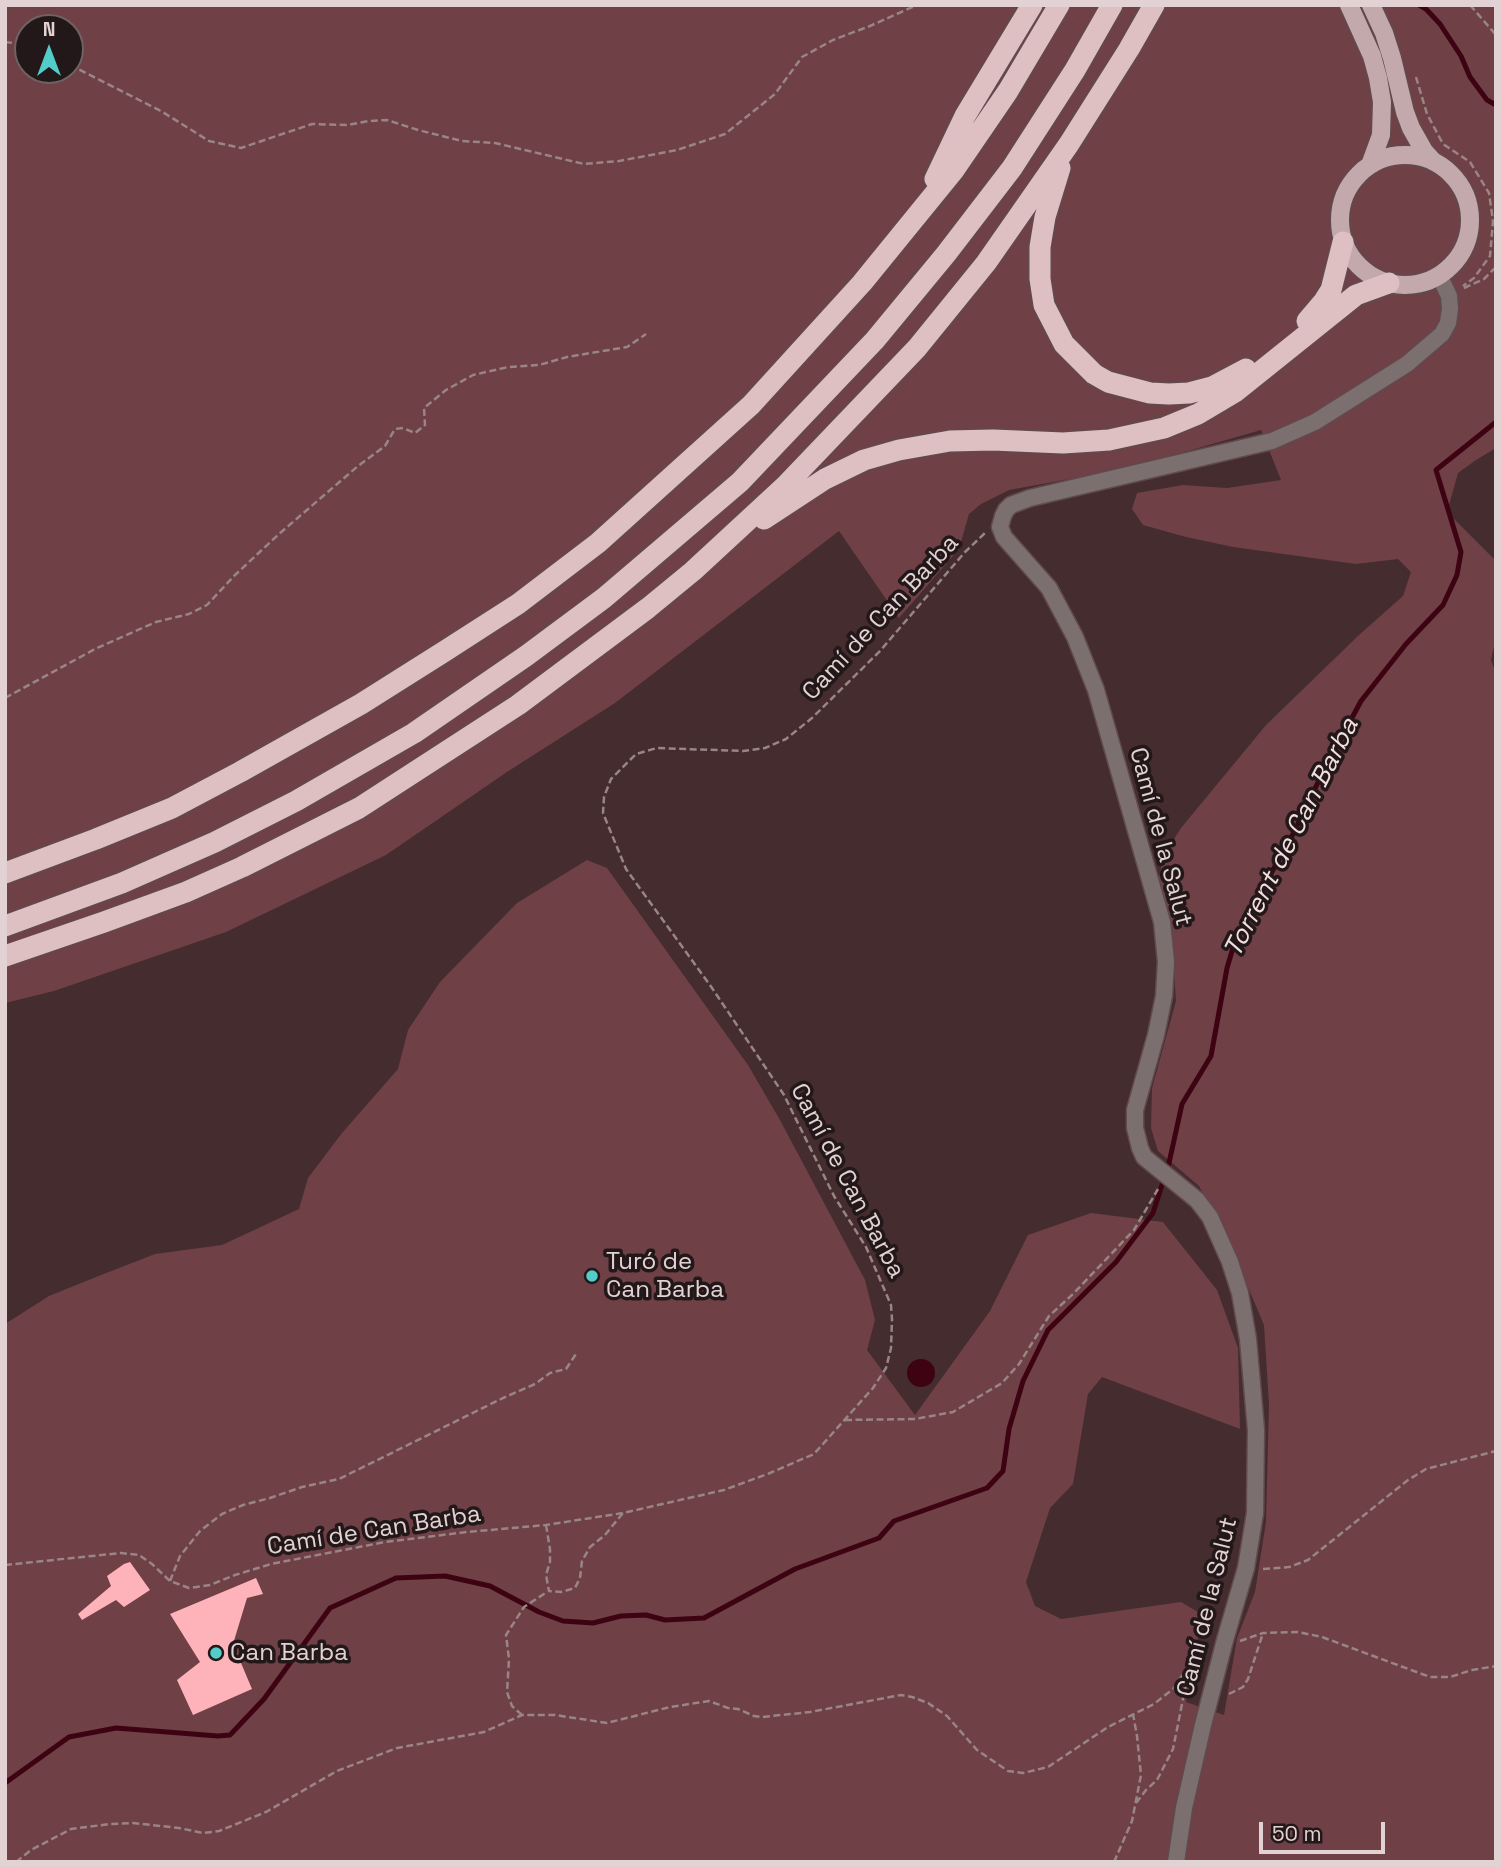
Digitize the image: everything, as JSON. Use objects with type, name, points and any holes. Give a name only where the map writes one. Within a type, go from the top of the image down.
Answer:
[{"type":"highway","points":[[917,216],[965,116],[1032,5]]},
{"type":"highway","points":[[5,873],[172,808],[361,704],[518,604],[598,542],[751,405],[862,283],[954,170],[1008,91],[1059,5]]},
{"type":"highway","points":[[5,926],[122,883],[215,842],[296,801],[414,733],[526,656],[604,598],[740,482],[876,340],[1012,167],[1075,70],[1112,5]]},
{"type":"highway","points":[[5,956],[186,892],[359,808],[519,705],[648,608],[793,477],[917,348],[986,263],[1065,149],[1154,5]]},
{"type":"highway","points":[[1065,149],[1045,216],[1040,247],[1040,279],[1044,305],[1063,344],[1094,374],[1116,385],[1150,393],[1189,393],[1234,377],[1259,361],[1313,315],[1331,290],[1343,242]]},
{"type":"highway","points":[[725,541],[763,520],[825,479],[864,460],[898,450],[950,441],[1063,443],[1109,440],[1164,428],[1198,414],[1235,392],[1356,295],[1389,283]]},
{"type":"main road","points":[[1349,5],[1372,57],[1382,102],[1381,135],[1370,165]]},
{"type":"main road","points":[[1371,5],[1384,33],[1411,128],[1434,162],[1461,187],[1470,215],[1466,243],[1450,267],[1439,275],[1427,281],[1402,285],[1389,283],[1366,272],[1357,264],[1343,242],[1340,221],[1343,200],[1349,187],[1370,165],[1383,159],[1414,156],[1434,162]]},
{"type":"street","points":[[1003,516],[1011,505],[1030,498],[1272,441],[1315,422],[1407,364],[1442,334],[1448,323],[1450,309],[1449,296],[1439,275]]},
{"type":"street","name":"Camí de la Salut","points":[[1003,516],[1000,527],[1004,537],[1049,588],[1075,637],[1096,690],[1162,922],[1166,962],[1164,996],[1156,1035],[1136,1102],[1134,1118],[1140,1149],[1144,1157],[1197,1200],[1210,1217],[1240,1293],[1248,1339],[1256,1430],[1255,1513],[1246,1568],[1211,1692],[1184,1808],[1176,1862]]},
{"type":"path","points":[[84,71],[161,111],[209,141],[242,148],[312,124],[347,125],[387,120],[461,141],[495,143],[584,164],[619,161],[677,150],[724,134],[775,94],[802,57],[833,40],[917,5]]},
{"type":"path","points":[[1470,5],[1496,35]]},
{"type":"path","points":[[1449,296],[1483,279],[1496,267]]},
{"type":"path","points":[[5,698],[108,643],[156,622],[189,614],[207,605],[279,534],[385,446],[395,429],[403,428],[415,433],[425,425],[424,408],[446,390],[473,375],[508,367],[539,365],[567,356],[627,346],[646,334]]},
{"type":"path","name":"Camí de Can Barba","points":[[170,1581],[189,1588],[210,1585],[271,1564],[385,1542],[546,1525],[623,1513],[724,1490],[814,1454],[873,1388],[886,1368],[891,1348],[891,1305],[886,1290],[866,1247],[834,1196],[784,1095],[712,988],[626,869],[603,813],[604,797],[611,779],[636,754],[657,748],[743,751],[765,748],[786,739],[813,718],[880,651],[965,552],[1003,516]]},
{"type":"path","points":[[845,1420],[915,1419],[953,1412],[1002,1383],[1019,1364],[1049,1316],[1134,1230],[1166,1175]]},
{"type":"path","points":[[5,1565],[121,1553],[139,1555],[152,1563],[170,1581],[180,1556],[200,1531],[222,1514],[302,1487],[339,1479],[535,1384],[550,1373],[566,1369],[576,1354]]},
{"type":"path","points":[[1246,1568],[1289,1567],[1308,1560],[1408,1480],[1426,1469],[1496,1451]]},
{"type":"path","points":[[522,1715],[512,1706],[507,1692],[509,1659],[506,1635],[524,1607],[549,1591],[561,1592],[575,1588],[580,1578],[582,1561],[590,1547],[605,1535],[623,1513]]},
{"type":"path","points":[[546,1525],[550,1549],[546,1575],[549,1591]]},
{"type":"path","points":[[1225,1640],[1236,1642],[1263,1633],[1298,1632],[1322,1637],[1430,1676],[1450,1677],[1496,1666]]},
{"type":"path","points":[[1211,1692],[1225,1695],[1242,1687],[1248,1679],[1263,1633]]},
{"type":"path","points":[[16,1862],[31,1850],[71,1829],[110,1824],[150,1825],[203,1833],[219,1831],[266,1812],[337,1771],[397,1748],[484,1732],[522,1715],[555,1715],[607,1723],[670,1707],[709,1701],[762,1717],[810,1712],[901,1695],[928,1703],[947,1716],[977,1750],[1008,1771],[1023,1773],[1048,1767],[1108,1727],[1154,1704],[1173,1689],[1194,1654],[1173,1749],[1157,1780],[1136,1803]]},
{"type":"path","points":[[1114,1862],[1132,1821],[1141,1775],[1133,1714]]},
{"type":"shaded area","points":[[5,5],[1496,5],[1496,448],[1458,473],[1447,512],[1496,561],[1496,637],[1491,660],[1496,674],[1496,1862],[5,1862],[5,1324],[49,1296],[96,1277],[155,1254],[222,1245],[299,1209],[308,1178],[342,1133],[398,1069],[408,1030],[440,982],[517,903],[587,860],[607,868],[748,1065],[865,1280],[875,1320],[867,1350],[915,1415],[990,1311],[1028,1235],[1091,1213],[1163,1222],[1217,1290],[1238,1348],[1240,1429],[1102,1377],[1088,1394],[1073,1484],[1050,1508],[1026,1582],[1035,1606],[1061,1619],[1181,1602],[1198,1612],[1199,1632],[1186,1702],[1224,1715],[1237,1638],[1255,1592],[1266,1522],[1269,1405],[1264,1325],[1226,1235],[1199,1186],[1158,1151],[1151,1128],[1152,1088],[1176,1001],[1171,930],[1158,882],[1164,855],[1181,828],[1266,725],[1403,596],[1411,572],[1398,559],[1356,564],[1233,547],[1143,525],[1132,509],[1137,493],[1183,485],[1227,488],[1281,480],[1261,430],[1081,477],[1009,490],[981,504],[969,514],[959,549],[899,618],[839,531],[615,703],[507,772],[386,855],[226,932],[54,991],[5,1003]]},
{"type":"shaded area","points":[[921,1359],[931,1363],[935,1373],[931,1383],[921,1387],[911,1383],[907,1373],[911,1363]]},
{"type":"building","points":[[130,1562],[150,1590],[124,1607],[116,1600],[82,1620],[78,1614],[111,1586],[107,1576]]},
{"type":"building","name":"Can Barba","points":[[256,1578],[263,1594],[247,1598],[233,1644],[252,1689],[193,1715],[177,1680],[200,1662],[170,1614]]},
{"type":"waterway","points":[[1419,5],[1440,24],[1461,56],[1470,77],[1487,100],[1496,105]]},
{"type":"waterway","name":"Torrent de Can Barba","points":[[5,1783],[69,1737],[116,1728],[230,1735],[264,1699],[330,1608],[396,1578],[445,1576],[490,1586],[539,1612],[563,1621],[593,1623],[621,1616],[646,1615],[665,1620],[704,1618],[795,1569],[879,1538],[894,1521],[987,1488],[1003,1471],[1009,1429],[1023,1381],[1048,1330],[1116,1262],[1153,1213],[1169,1163],[1182,1104],[1211,1056],[1227,968],[1235,941],[1250,911],[1361,701],[1406,644],[1443,605],[1457,575],[1461,552],[1436,470],[1496,422]]},
{"type":"place","name":"Turó de Can Barba","points":[[592,1276]]},
{"type":"place","name":"Can Barba","points":[[216,1653]]}]
